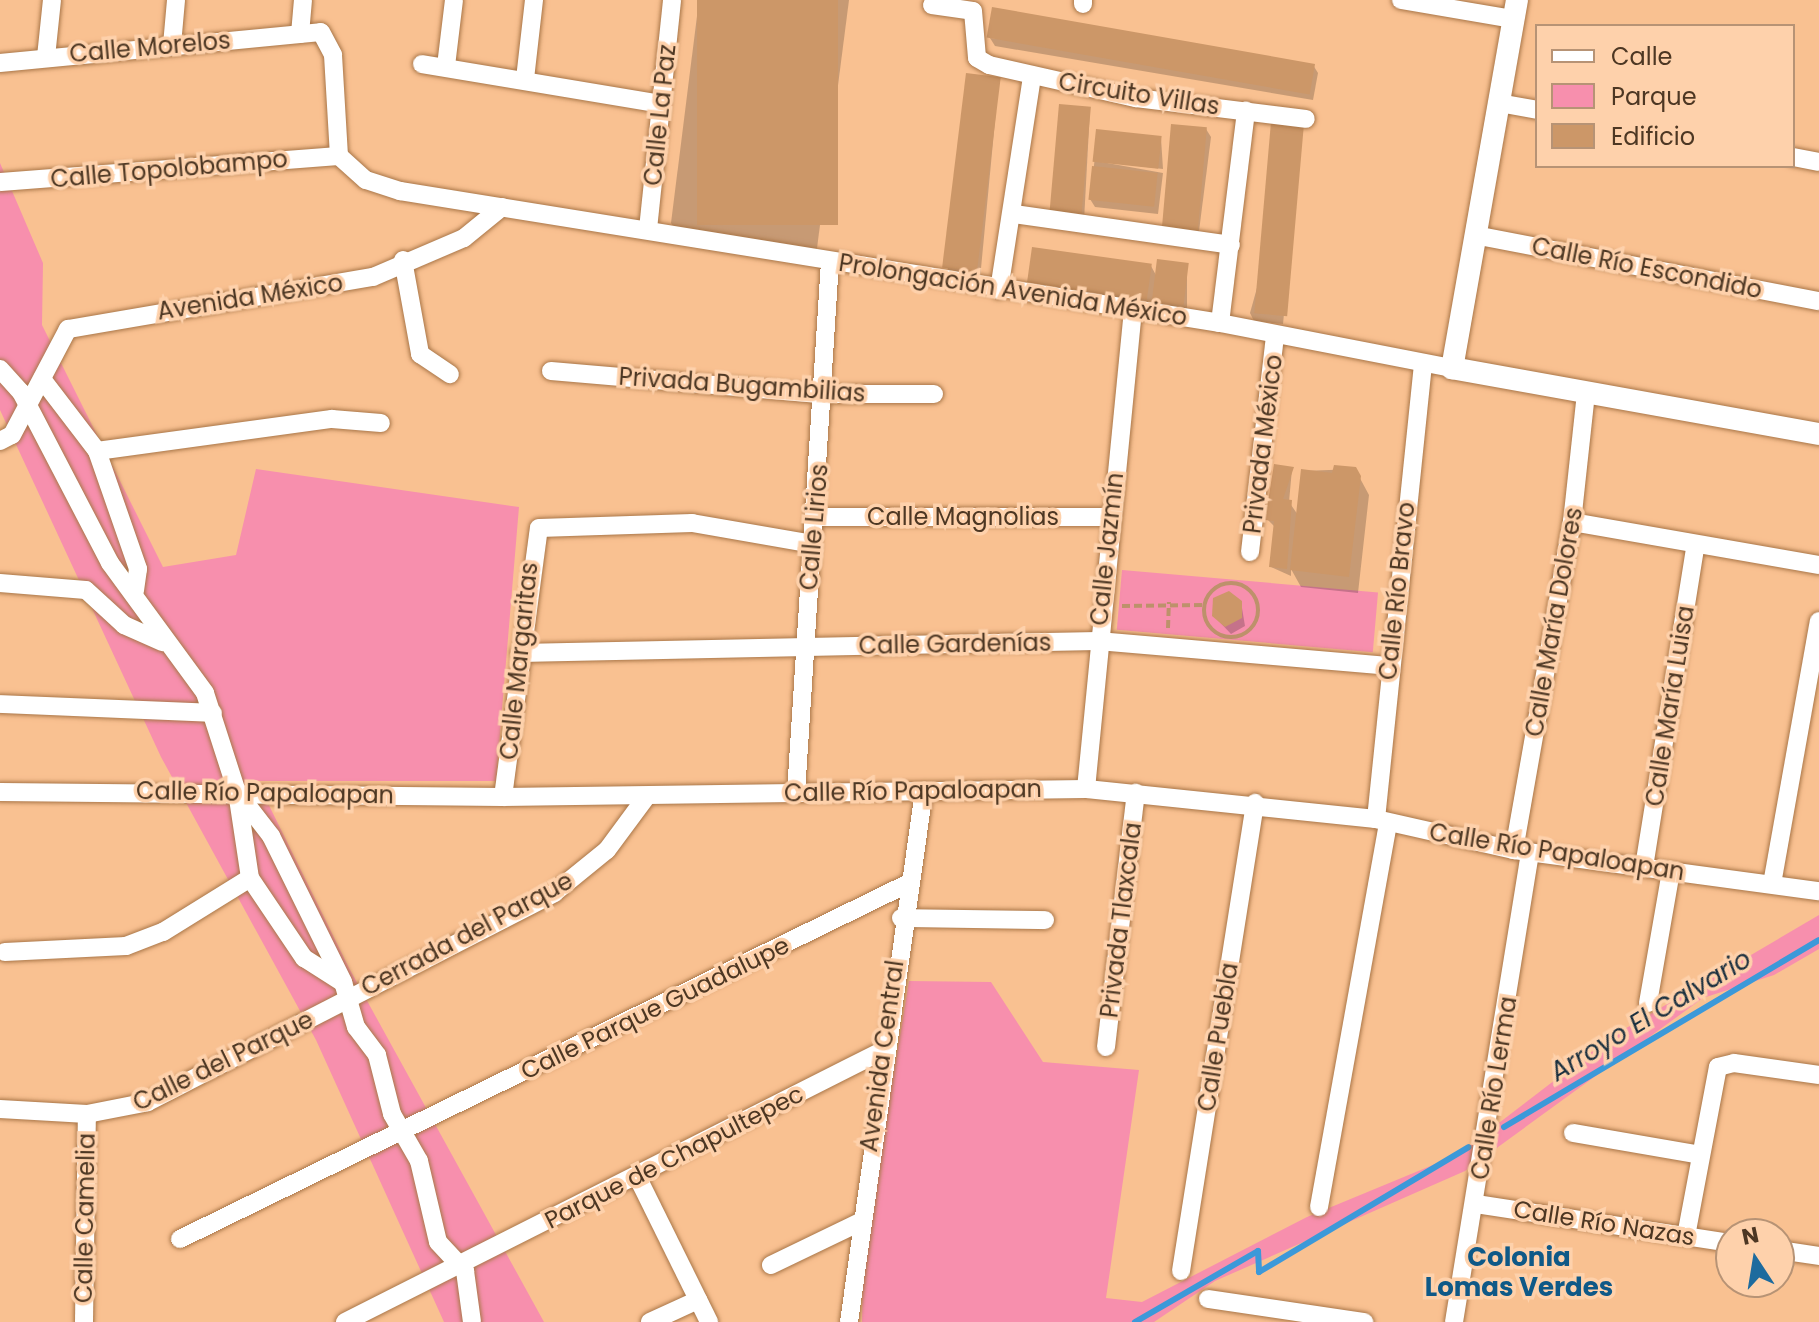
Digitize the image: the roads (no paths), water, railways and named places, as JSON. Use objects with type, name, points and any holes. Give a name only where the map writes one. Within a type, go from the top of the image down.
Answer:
[{"type":"street","points":[[46,57],[52,0]]},
{"type":"street","points":[[172,45],[176,0]]},
{"type":"street","points":[[303,0],[300,34],[325,34],[333,55],[339,156]]},
{"type":"street","points":[[446,66],[454,0]]},
{"type":"street","points":[[525,79],[534,0]]},
{"type":"street","name":"Calle La Paz","points":[[648,229],[672,0]]},
{"type":"street","points":[[1401,0],[1515,9],[1452,368]]},
{"type":"street","name":"Circuito Villas","points":[[932,5],[973,11],[980,61],[1032,76],[1306,119]]},
{"type":"street","name":"Calle Morelos","points":[[0,63],[300,34]]},
{"type":"street","points":[[422,64],[661,104]]},
{"type":"street","name":"Circuito Villas","points":[[999,290],[1014,214],[1032,76]]},
{"type":"street","points":[[1499,103],[1535,110]]},
{"type":"street","name":"Circuito Villas","points":[[1221,315],[1246,111]]},
{"type":"street","name":"Calle Topolobampo","points":[[0,182],[339,156]]},
{"type":"street","name":"Prolongación Avenida México","points":[[339,156],[366,180],[400,191],[648,229],[999,290],[1133,309],[1221,315],[1275,335],[1819,434]]},
{"type":"street","points":[[1795,157],[1819,162]]},
{"type":"street","name":"Avenida México","points":[[0,441],[10,438],[72,327],[373,277],[403,260],[464,238],[502,207]]},
{"type":"street","points":[[1014,214],[1231,245]]},
{"type":"street","name":"Calle Río Escondido","points":[[1475,235],[1819,301]]},
{"type":"street","points":[[403,260],[420,354],[450,374]]},
{"type":"street","name":"Calle Lirios","points":[[796,793],[804,647],[816,517],[819,394],[830,262]]},
{"type":"street","name":"Calle Jazmín","points":[[1086,789],[1110,517],[1133,309]]},
{"type":"street","name":"Privada México","points":[[1250,552],[1275,335]]},
{"type":"street","name":"Calle Río Bravo","points":[[1319,1207],[1382,821],[1388,666],[1423,363]]},
{"type":"street","points":[[0,369],[28,407],[101,548],[135,591],[162,642]]},
{"type":"street","name":"Privada Bugambilias","points":[[551,371],[819,394],[934,394]]},
{"type":"street","points":[[42,379],[97,451],[138,569],[135,591]]},
{"type":"street","name":"Calle María Dolores","points":[[1522,852],[1572,522],[1586,393]]},
{"type":"street","points":[[97,451],[332,419],[381,423]]},
{"type":"street","name":"Calle Magnolias","points":[[816,517],[1110,517]]},
{"type":"street","points":[[1572,522],[1819,565]]},
{"type":"street","name":"Calle Margaritas","points":[[503,797],[539,528],[692,523],[812,544]]},
{"type":"street","name":"Calle María Luisa","points":[[1644,867],[1696,544]]},
{"type":"street","points":[[0,583],[86,590],[124,625],[162,642],[190,667],[213,713],[237,792],[250,878],[304,958],[345,990]]},
{"type":"street","points":[[1772,884],[1819,621]]},
{"type":"street","name":"Calle Gardenías","points":[[520,653],[1098,641],[1388,666]]},
{"type":"street","points":[[0,704],[213,713]]},
{"type":"street","name":"Calle Río Papaloapan","points":[[0,792],[503,797],[1086,789],[1255,803],[1382,821],[1522,852],[1819,891]]},
{"type":"street","name":"Avenida Central","points":[[849,1322],[858,1223],[886,1049],[901,918],[924,791]]},
{"type":"street","points":[[237,792],[271,836],[345,990],[403,1131],[419,1161],[438,1242],[461,1266],[472,1322]]},
{"type":"street","name":"Privada Tlaxcala","points":[[1106,1047],[1136,793]]},
{"type":"street","name":"Cerrada del Parque","points":[[345,990],[554,893],[607,850],[647,796]]},
{"type":"street","name":"Calle Puebla","points":[[1181,1271],[1255,803]]},
{"type":"street","name":"Calle Río Lerma","points":[[1454,1322],[1476,1204],[1522,852]]},
{"type":"street","points":[[1648,1003],[1671,871]]},
{"type":"street","points":[[5,952],[126,946],[163,932],[250,878]]},
{"type":"street","name":"Calle Parque Guadalupe","points":[[180,1239],[907,884]]},
{"type":"street","points":[[901,918],[1045,920]]},
{"type":"street","name":"Calle del Parque","points":[[0,1109],[87,1114],[148,1102],[345,990]]},
{"type":"street","name":"Parque de Chapultepec","points":[[345,1322],[886,1049]]},
{"type":"street","points":[[1686,1236],[1700,1155],[1722,1064],[1819,1075]]},
{"type":"street","name":"Calle Camelia","points":[[84,1322],[87,1114]]},
{"type":"street","points":[[1573,1133],[1700,1155]]},
{"type":"street","points":[[637,1176],[709,1322]]},
{"type":"street","name":"Calle Río Nazas","points":[[1476,1204],[1715,1241]]},
{"type":"street","points":[[771,1265],[858,1223]]},
{"type":"street","points":[[1795,1252],[1819,1256]]},
{"type":"street","points":[[1208,1299],[1364,1322]]},
{"type":"street","points":[[650,1322],[698,1300]]},
{"type":"waterway","name":"Arroyo El Calvario","points":[[1504,1127],[1819,940]]},
{"type":"waterway","name":"Arroyo El Calvario","points":[[1135,1322],[1258,1251],[1259,1272],[1469,1147]]},
{"type":"district","name":"Colonia Lomas Verdes","points":[[1519,1273]]}]
